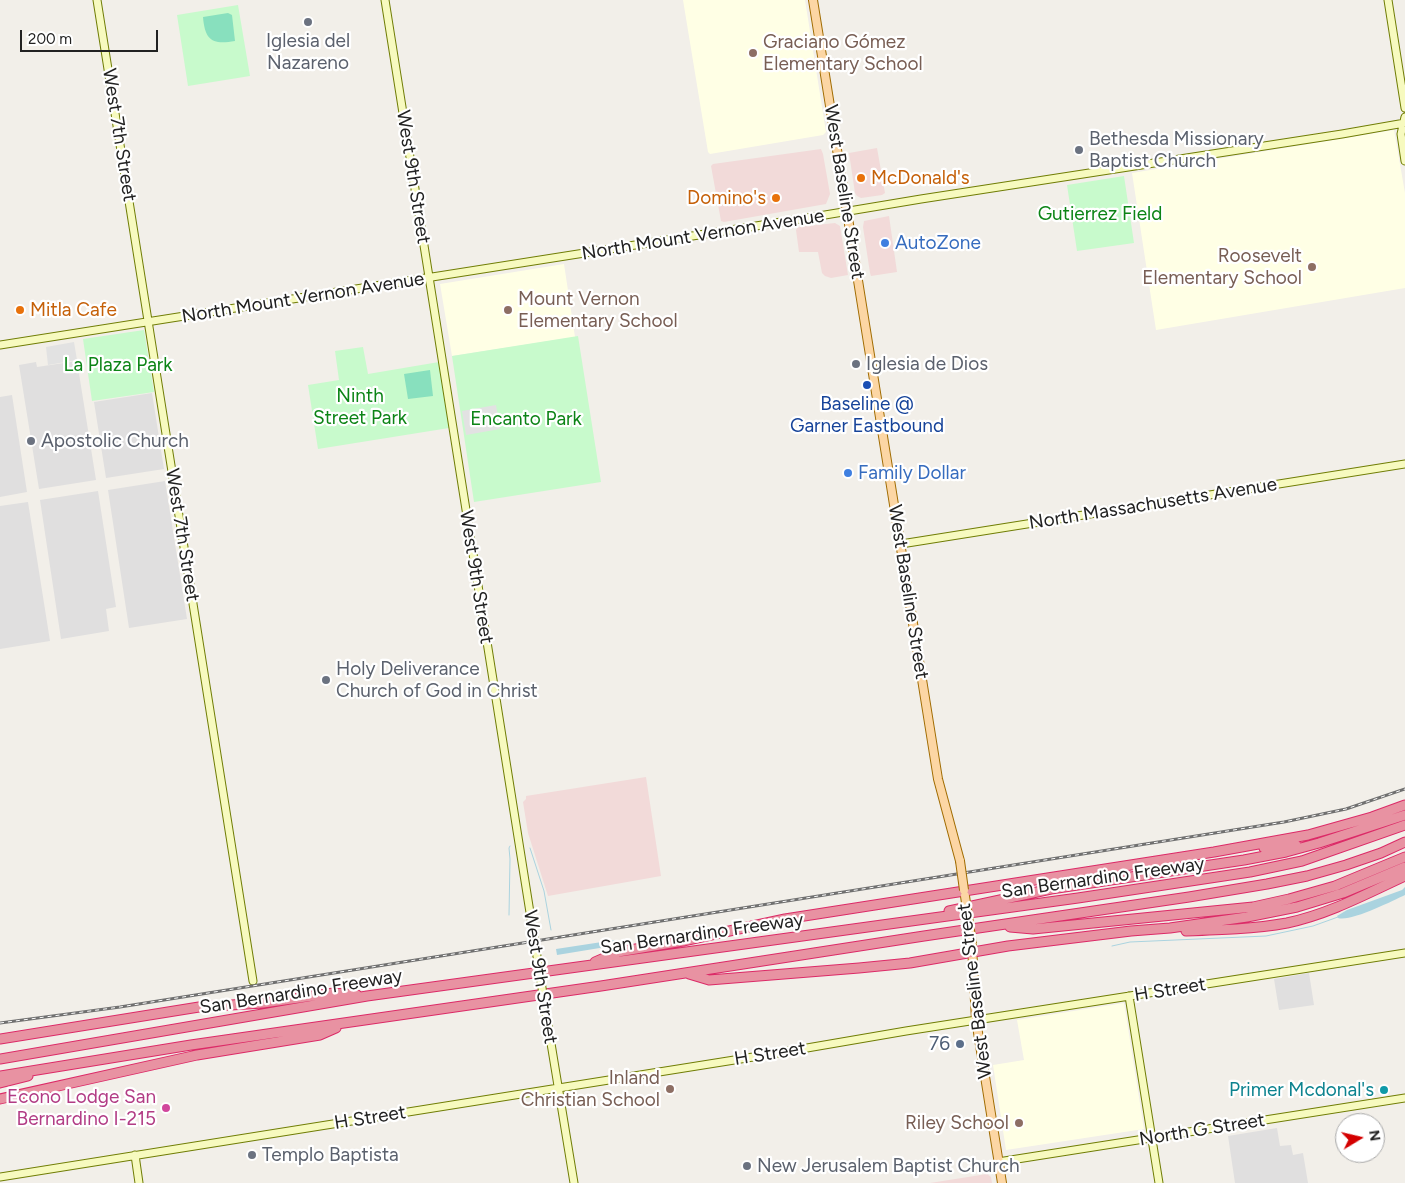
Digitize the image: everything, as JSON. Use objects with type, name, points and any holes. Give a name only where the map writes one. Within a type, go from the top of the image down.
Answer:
[{"type":"highway","points":[[584,967],[618,952],[805,916],[1214,852],[1314,833],[1405,806]]},
{"type":"highway","points":[[880,925],[1052,889],[1286,852],[1405,815]]},
{"type":"highway","name":"San Bernardino Freeway","points":[[0,1058],[367,996],[1078,898],[1250,872],[1302,861],[1405,825]]},
{"type":"highway","name":"San Bernardino Freeway","points":[[0,1076],[1268,884],[1346,865],[1381,853],[1405,842]]},
{"type":"highway","points":[[1214,852],[1318,843]]},
{"type":"highway","points":[[992,926],[1033,929],[1254,907],[1335,886],[1405,857]]},
{"type":"highway","points":[[686,973],[710,980],[910,963],[972,948],[1170,928],[1248,917],[1297,907],[1343,893],[1405,867]]},
{"type":"highway","points":[[1170,928],[1174,931],[1238,929],[1288,922],[1344,905],[1405,876]]},
{"type":"highway","points":[[0,1039],[199,1007],[263,1003],[334,993],[367,996]]},
{"type":"highway","points":[[0,1099],[197,1055],[320,1035],[350,1022]]},
{"type":"highway","points":[[0,1083],[103,1059]]},
{"type":"main road","name":"West Baseline Street","points":[[814,0],[938,779],[960,861],[972,948],[976,1020],[1002,1183]]},
{"type":"street","name":"West 7th Street","points":[[97,0],[253,982]]},
{"type":"street","name":"West 9th Street","points":[[385,0],[574,1183]]},
{"type":"street","points":[[1388,0],[1405,108]]},
{"type":"street","name":"North Mount Vernon Avenue","points":[[0,345],[1342,134],[1404,121]]},
{"type":"street","points":[[1404,121],[1401,134],[1405,161]]},
{"type":"street","name":"North Massachusetts Avenue","points":[[901,544],[1405,464]]},
{"type":"street","name":"H Street","points":[[0,1177],[1405,953]]},
{"type":"street","points":[[1129,996],[1159,1183]]},
{"type":"street","name":"North G Street","points":[[998,1162],[1405,1098]]},
{"type":"street","points":[[135,1155],[139,1183]]},
{"type":"shaded area","name":"Graciano Gómez Elementary School","points":[[683,0],[805,0],[826,132],[823,135],[710,154],[708,152]]},
{"type":"shaded area","points":[[1394,130],[1405,193],[1405,288],[1156,330],[1132,173]]},
{"type":"shaded area","points":[[877,148],[885,193],[861,198],[855,193],[849,153]]},
{"type":"shaded area","points":[[821,149],[830,194],[826,204],[721,221],[711,166],[713,164]]},
{"type":"shaded area","points":[[889,216],[897,272],[871,276],[863,227],[864,221]]},
{"type":"shaded area","points":[[835,223],[840,226],[848,275],[831,278],[822,273],[818,252],[799,252],[796,230],[798,227]]},
{"type":"shaded area","name":"Mount Vernon Elementary School","points":[[564,264],[575,337],[452,356],[440,284]]},
{"type":"shaded area","points":[[74,342],[77,360],[48,365],[46,347]]},
{"type":"shaded area","points":[[77,361],[96,480],[39,489],[19,365],[36,362],[37,367]]},
{"type":"shaded area","points":[[152,393],[164,469],[106,478],[94,402]]},
{"type":"shaded area","points":[[12,395],[27,492],[0,497],[0,397]]},
{"type":"shaded area","points":[[496,405],[500,429],[466,435],[462,411]]},
{"type":"shaded area","points":[[165,481],[187,619],[129,628],[108,490]]},
{"type":"shaded area","points":[[98,491],[116,607],[106,609],[109,631],[61,639],[40,500]]},
{"type":"shaded area","points":[[28,502],[50,641],[0,649],[0,506]]},
{"type":"shaded area","points":[[646,777],[661,876],[548,896],[528,833],[523,802],[526,796]]},
{"type":"shaded area","points":[[1309,973],[1314,1005],[1279,1010],[1274,979]]},
{"type":"shaded area","points":[[1124,1003],[1144,1129],[1006,1150],[993,1065],[1024,1060],[1017,1020]]},
{"type":"shaded area","points":[[1277,1128],[1280,1146],[1291,1145],[1293,1155],[1303,1153],[1308,1183],[1235,1183],[1228,1136]]},
{"type":"shaded area","points":[[987,1174],[991,1177],[992,1183],[930,1183]]},
{"type":"green space","points":[[238,5],[250,76],[188,86],[177,15]]},
{"type":"green space","points":[[228,13],[232,15],[235,41],[221,42],[212,40],[206,31],[203,17]]},
{"type":"green space","name":"Gutierrez Field","points":[[1124,176],[1134,243],[1077,251],[1067,185]]},
{"type":"green space","name":"La Plaza Park","points":[[144,330],[154,392],[92,401],[83,339]]},
{"type":"green space","name":"Encanto Park","points":[[578,336],[601,482],[474,502],[452,356]]},
{"type":"green space","name":"Ninth Street Park","points":[[363,347],[368,374],[439,362],[449,428],[318,449],[308,385],[339,380],[335,351]]},
{"type":"green space","points":[[430,370],[433,396],[408,399],[404,374]]},
{"type":"water","points":[[1405,887],[1405,895],[1371,910],[1352,917],[1338,918],[1337,916],[1347,910],[1402,890]]},
{"type":"water","points":[[615,940],[618,945],[557,955],[556,949]]},
{"type":"waterway","points":[[509,915],[510,846]]},
{"type":"waterway","points":[[530,848],[544,891],[551,930]]},
{"type":"waterway","points":[[1112,946],[1130,942],[1266,936],[1313,926],[1338,917]]},
{"type":"railway","points":[[0,1023],[120,1007],[1284,822],[1346,809],[1405,789]]},
{"type":"place","name":"Iglesia del Nazareno","points":[[308,22]]},
{"type":"place","name":"Graciano Gómez Elementary School","points":[[753,53]]},
{"type":"place","name":"Bethesda Missionary Baptist Church","points":[[1079,150]]},
{"type":"place","name":"McDonald's","points":[[861,178]]},
{"type":"place","name":"Domino's","points":[[776,198]]},
{"type":"place","name":"AutoZone","points":[[885,243]]},
{"type":"place","name":"Roosevelt Elementary School","points":[[1312,267]]},
{"type":"place","name":"Mitla Cafe","points":[[20,310]]},
{"type":"place","name":"Mount Vernon Elementary School","points":[[508,310]]},
{"type":"place","name":"Iglesia de Dios","points":[[856,364]]},
{"type":"place","name":"Baseline @ Garner Eastbound","points":[[867,385]]},
{"type":"place","name":"Apostolic Church","points":[[31,441]]},
{"type":"place","name":"Family Dollar","points":[[848,473]]},
{"type":"place","name":"Holy Deliverance Church of God in Christ","points":[[326,680]]},
{"type":"place","name":"76","points":[[960,1044]]},
{"type":"place","name":"Inland Christian School","points":[[670,1089]]},
{"type":"place","name":"Primer Mcdonal's","points":[[1384,1090]]},
{"type":"place","name":"Econo Lodge San Bernardino I-215","points":[[166,1108]]},
{"type":"place","name":"Riley School","points":[[1019,1123]]},
{"type":"place","name":"Templo Baptista","points":[[252,1155]]},
{"type":"place","name":"New Jerusalem Baptist Church","points":[[747,1166]]}]
